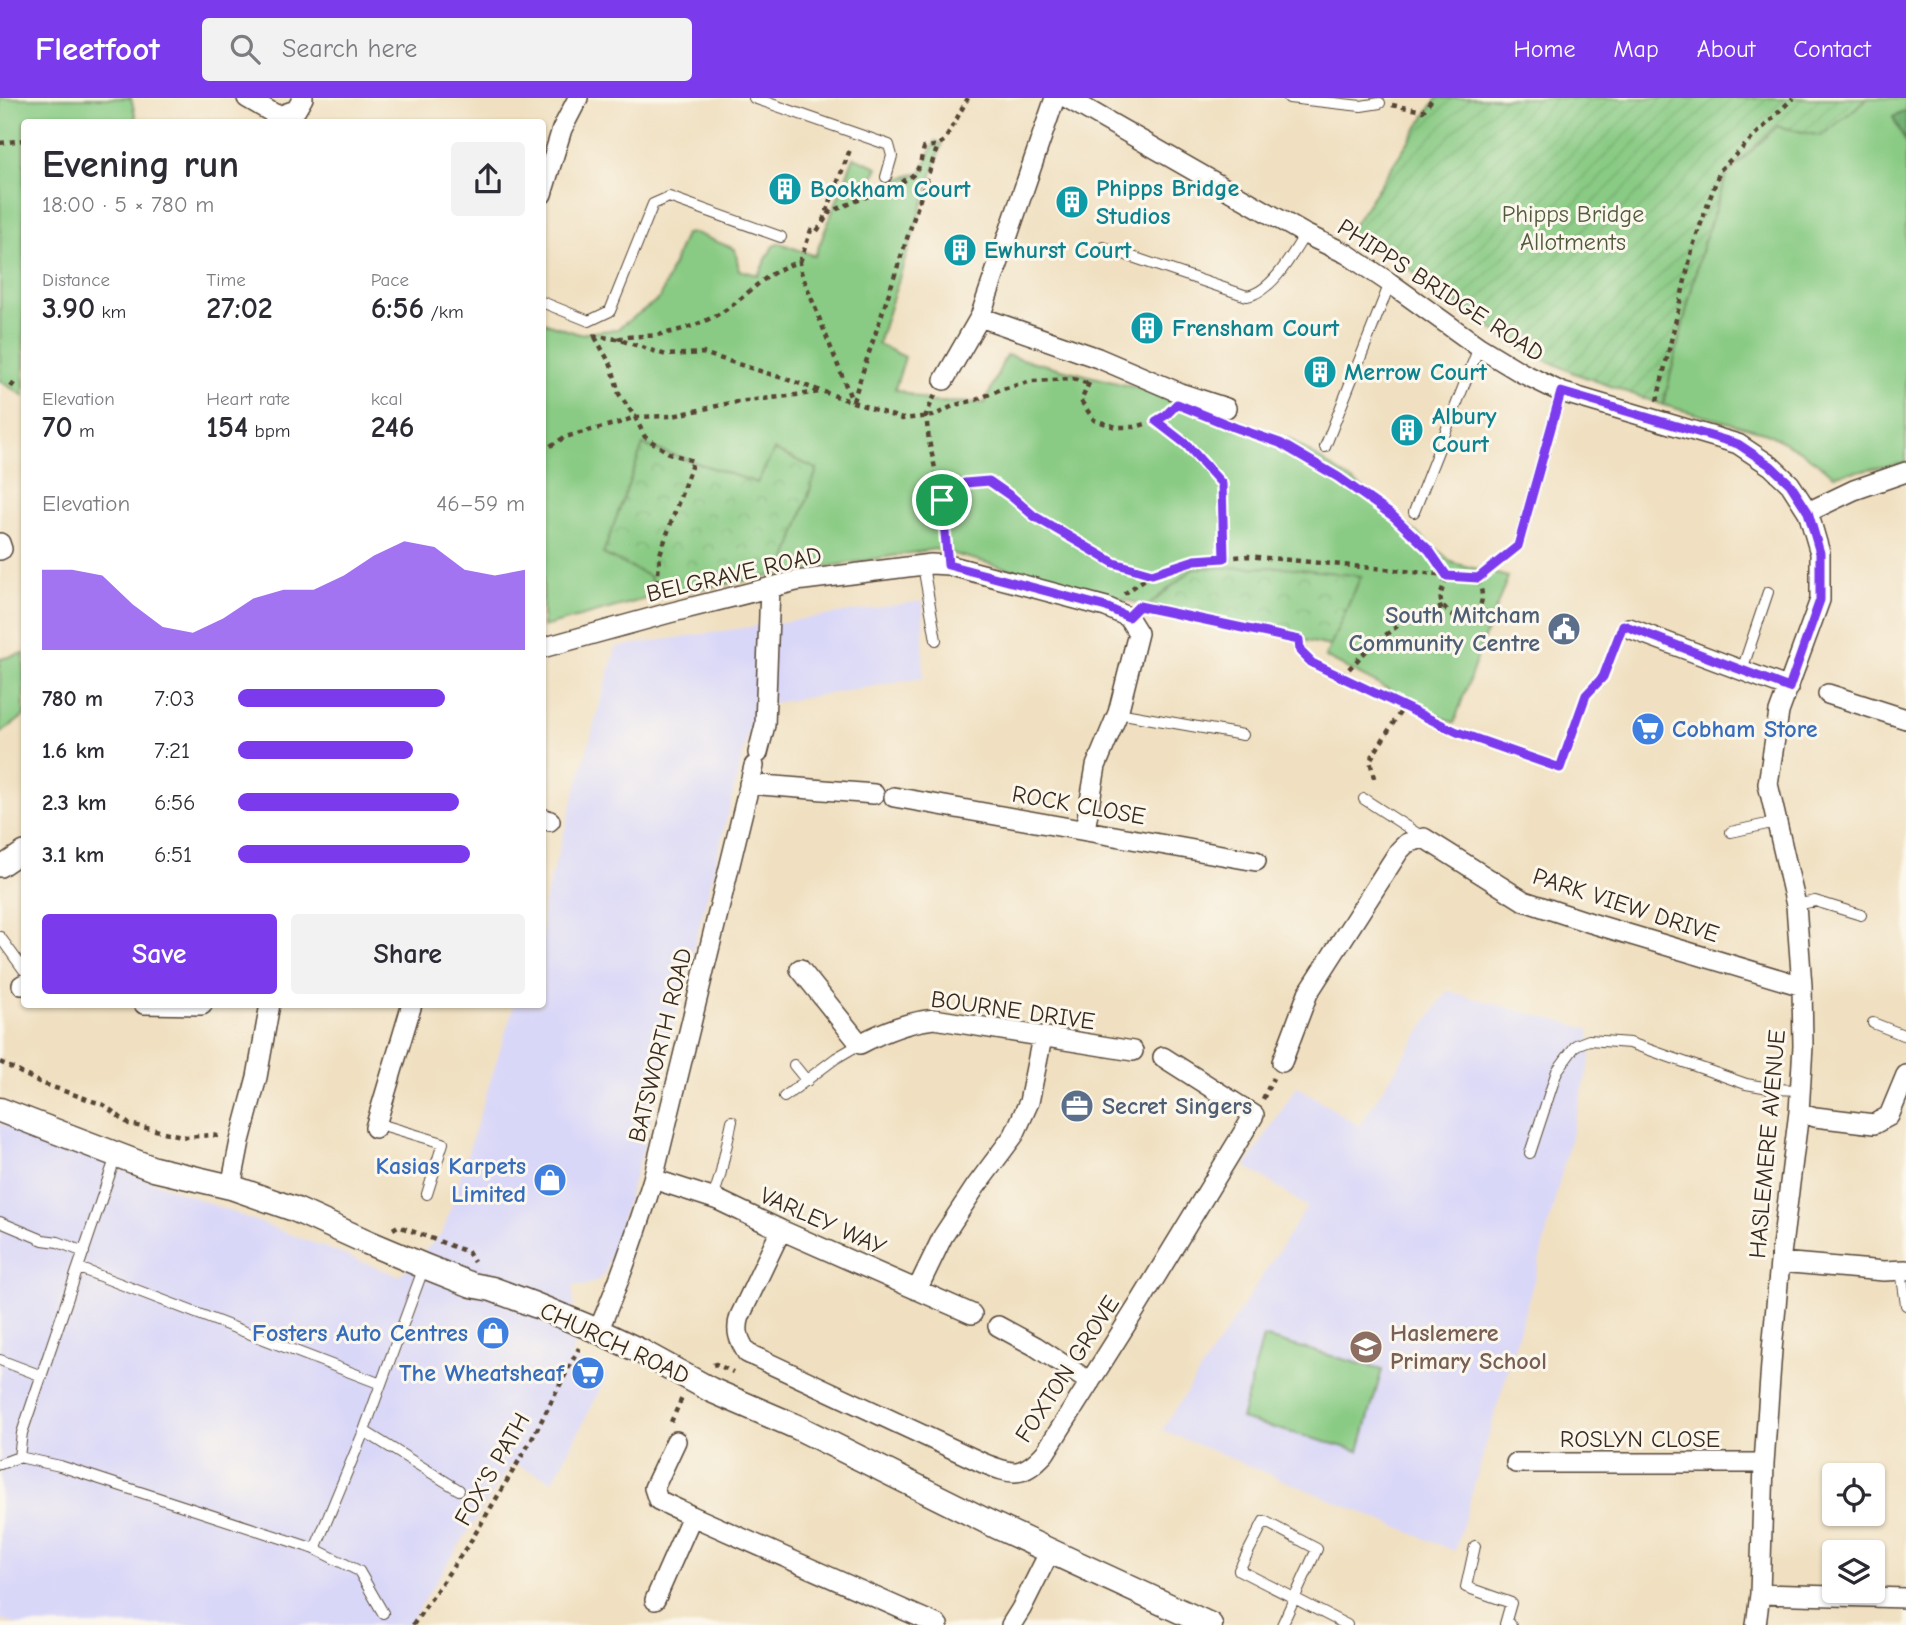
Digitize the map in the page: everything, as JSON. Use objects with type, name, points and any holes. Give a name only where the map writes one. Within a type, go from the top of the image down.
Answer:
[{"type":"street","points":[[247,98],[278,116],[296,110],[303,98]]},
{"type":"street","points":[[546,181],[562,129],[578,98]]},
{"type":"street","points":[[944,380],[980,317],[1055,98]]},
{"type":"street","name":"PHIPPS BRIDGE ROAD","points":[[1067,98],[1305,234],[1347,254],[1479,347],[1522,373],[1561,392],[1738,444],[1771,466],[1790,484],[1808,512]]},
{"type":"street","points":[[980,317],[1098,358],[1226,416]]},
{"type":"street","points":[[1808,512],[1854,490],[1906,472]]},
{"type":"street","name":"HASLEMERE AVENUE","points":[[1756,1625],[1760,1594],[1764,1464],[1780,1262],[1799,1112],[1803,1046],[1796,905],[1768,784],[1779,712],[1820,600],[1820,553],[1808,512]]},
{"type":"street","points":[[0,543],[0,550]]},
{"type":"street","name":"BELGRAVE ROAD","points":[[546,647],[796,581],[931,564],[948,565],[1106,607],[1128,617]]},
{"type":"street","name":"BATSWORTH ROAD","points":[[598,1331],[635,1239],[653,1179],[765,725],[769,587]]},
{"type":"street","points":[[1085,830],[1096,766],[1118,713],[1138,633],[1128,617]]},
{"type":"street","points":[[1629,628],[1789,688]]},
{"type":"street","points":[[1828,694],[1906,719]]},
{"type":"street","points":[[754,767],[874,794]]},
{"type":"street","name":"ROCK CLOSE","points":[[894,797],[1256,861]]},
{"type":"street","points":[[1282,1062],[1308,993],[1399,851],[1407,843],[1424,838]]},
{"type":"street","name":"PARK VIEW DRIVE","points":[[1424,838],[1524,901],[1802,986]]},
{"type":"street","points":[[0,867],[21,853]]},
{"type":"street","points":[[800,969],[860,1044]]},
{"type":"street","points":[[231,1187],[257,1077],[269,1008]]},
{"type":"street","points":[[376,1125],[411,1008]]},
{"type":"street","name":"BOURNE DRIVE","points":[[860,1044],[914,1021],[934,1019],[1133,1051]]},
{"type":"street","points":[[917,1290],[943,1236],[1014,1135],[1029,1102],[1042,1038]]},
{"type":"street","points":[[1163,1057],[1254,1115]]},
{"type":"street","points":[[1799,1112],[1815,1117],[1874,1124],[1889,1116],[1906,1075]]},
{"type":"street","name":"CHURCH ROAD","points":[[0,1110],[154,1169],[231,1187],[306,1213],[424,1266],[535,1305],[598,1331],[690,1379],[797,1427],[1003,1530],[1210,1625]]},
{"type":"street","name":"FOXTON GROVE","points":[[781,1230],[736,1326],[738,1339],[747,1353],[1006,1473],[1022,1472],[1034,1466],[1045,1453],[1254,1115]]},
{"type":"street","name":"VARLEY WAY","points":[[653,1179],[713,1198],[972,1314]]},
{"type":"street","points":[[1780,1262],[1884,1271],[1903,1270]]},
{"type":"street","points":[[998,1326],[1035,1346],[1090,1382]]},
{"type":"street","points":[[676,1440],[654,1488],[658,1500],[937,1625]]},
{"type":"street","name":"ROSLYN CLOSE","points":[[1516,1463],[1764,1464]]},
{"type":"street","points":[[655,1601],[692,1516]]},
{"type":"street","points":[[1011,1625],[1050,1550]]},
{"type":"street","points":[[1760,1594],[1906,1598]]},
{"type":"lane","points":[[754,98],[889,145],[892,156],[886,177]]},
{"type":"lane","points":[[1289,98],[1361,106],[1380,103]]},
{"type":"lane","points":[[546,304],[589,321],[610,311],[653,204],[669,197],[781,237]]},
{"type":"lane","points":[[1103,247],[1247,296],[1261,292],[1273,280],[1305,234]]},
{"type":"lane","points":[[1325,447],[1390,282]]},
{"type":"lane","points":[[1414,512],[1479,347]]},
{"type":"lane","points":[[1518,546],[1561,392]]},
{"type":"lane","points":[[923,566],[936,640]]},
{"type":"lane","points":[[1742,670],[1768,593]]},
{"type":"lane","points":[[1118,713],[1242,735]]},
{"type":"lane","points":[[1364,799],[1424,838]]},
{"type":"lane","points":[[1731,832],[1776,822]]},
{"type":"lane","points":[[1796,905],[1815,901],[1861,915]]},
{"type":"lane","points":[[0,937],[21,975]]},
{"type":"lane","points":[[1873,1023],[1906,1036]]},
{"type":"lane","points":[[1530,1153],[1558,1071],[1576,1045],[1590,1040],[1630,1043],[1746,1084],[1800,1090]]},
{"type":"lane","points":[[784,1097],[836,1058],[860,1044]]},
{"type":"lane","points":[[794,1065],[807,1081]]},
{"type":"lane","points":[[713,1198],[732,1121]]},
{"type":"lane","points":[[376,1125],[443,1143],[427,1194]]},
{"type":"lane","points":[[19,1457],[22,1433],[116,1155]]},
{"type":"lane","points":[[0,1222],[43,1240],[58,1242],[84,1252]]},
{"type":"lane","points":[[315,1549],[364,1431],[424,1266]]},
{"type":"lane","points":[[79,1268],[381,1384]]},
{"type":"lane","points":[[1903,1270],[1906,1305]]},
{"type":"lane","points":[[0,1360],[42,1376]]},
{"type":"lane","points":[[364,1431],[459,1490]]},
{"type":"lane","points":[[0,1464],[19,1457],[60,1466],[315,1549],[359,1571],[383,1613]]},
{"type":"lane","points":[[1282,1625],[1293,1599],[1317,1549],[1264,1521],[1239,1570],[1293,1599],[1347,1625]]},
{"type":"lane","points":[[1475,1546],[1466,1587],[1511,1603],[1505,1624],[1511,1625]]},
{"type":"path","points":[[1380,103],[1423,111],[1433,98]]},
{"type":"path","points":[[1652,419],[1693,246],[1720,170],[1793,98]]},
{"type":"path","points":[[822,226],[856,133]]},
{"type":"path","points":[[0,143],[21,140]]},
{"type":"path","points":[[853,402],[938,145]]},
{"type":"path","points":[[617,339],[629,335],[655,335],[673,331],[713,317],[740,301],[766,276],[800,262],[801,272],[853,402]]},
{"type":"path","points":[[589,321],[612,367],[619,394],[645,437],[669,453],[693,461],[660,554],[657,584],[669,613]]},
{"type":"path","points":[[595,336],[617,339],[666,355],[703,353],[902,419],[933,416],[954,405],[1032,381],[1073,379],[1089,384]]},
{"type":"path","points":[[546,448],[565,436],[635,417],[673,416],[730,403],[822,392]]},
{"type":"path","points":[[1082,401],[1094,420],[1116,427],[1135,427],[1166,415],[1177,404],[1180,393]]},
{"type":"path","points":[[926,415],[942,500],[948,565]]},
{"type":"path","points":[[1226,416],[1280,443],[1338,477],[1393,516],[1429,550],[1447,576]]},
{"type":"path","points":[[1156,421],[1187,445],[1222,484],[1224,558]]},
{"type":"path","points":[[942,500],[965,483],[989,481],[1034,516],[1114,563],[1152,574]]},
{"type":"path","points":[[1106,607],[1152,574],[1195,560],[1248,556],[1478,578],[1518,546]]},
{"type":"path","points":[[1447,576],[1440,597],[1443,607],[1458,619],[1472,618],[1481,606],[1483,593],[1478,578]]},
{"type":"path","points":[[1128,617],[1139,606],[1299,640],[1300,651],[1312,663],[1457,732],[1560,768],[1586,695],[1603,677],[1623,625],[1629,628]]},
{"type":"path","points":[[1342,676],[1372,645],[1411,616],[1443,607]]},
{"type":"path","points":[[1374,778],[1370,760],[1404,706]]},
{"type":"path","points":[[0,1062],[41,1083],[104,1105],[129,1124],[186,1138],[212,1135],[227,1138]]},
{"type":"path","points":[[1254,1115],[1282,1062]]},
{"type":"path","name":"FOX'S PATH","points":[[413,1625],[485,1517],[532,1439],[583,1341],[598,1331]]},
{"type":"path","points":[[676,1440],[668,1430],[690,1379]]},
{"type":"shaded area","points":[[923,601],[923,678],[755,706],[643,1149],[605,1273],[597,1281],[584,1286],[573,1285],[574,1349],[570,1357],[608,1375],[553,1481],[512,1463],[408,1625],[18,1625],[0,1619],[0,1123],[399,1276],[443,1232],[513,1008],[546,1008],[546,896],[616,647]]},
{"type":"shaded area","name":"Haslemere Primary School","points":[[1447,991],[1589,1029],[1591,1057],[1539,1263],[1455,1551],[1162,1430],[1307,1207],[1246,1166],[1297,1086],[1359,1126]]},
{"type":"green space","points":[[0,98],[131,98],[136,119],[21,119],[21,394],[0,381]]},
{"type":"green space","name":"Phipps Bridge Allotments","points":[[1437,98],[1868,98],[1821,136],[1777,126],[1727,174],[1702,247],[1663,405],[1574,373],[1516,346],[1409,269],[1349,232]]},
{"type":"green space","points":[[1868,98],[1906,98],[1906,111],[1893,117],[1906,142],[1906,463],[1834,475],[1802,452],[1767,433],[1663,405],[1702,247],[1727,174],[1777,126],[1821,136]]},
{"type":"green space","points":[[1906,111],[1906,142],[1893,117]]},
{"type":"green space","points":[[935,141],[942,144],[878,344],[905,357],[895,389],[931,402],[985,403],[1006,355],[1184,400],[1291,440],[1361,487],[1453,563],[1508,577],[1454,723],[1325,657],[1361,576],[1194,568],[1148,606],[935,549],[782,574],[817,469],[757,483],[643,445],[651,577],[649,598],[546,626],[546,323],[579,334],[617,329],[660,298],[685,234],[695,233],[735,249],[739,270],[758,275],[773,246],[780,243],[815,256],[854,157],[878,167],[868,188],[922,172]]},
{"type":"green space","points":[[643,445],[757,483],[774,450],[817,469],[782,574],[649,598],[651,577],[603,554]]},
{"type":"green space","points":[[1284,567],[1361,576],[1330,646],[1148,606],[1194,568]]},
{"type":"green space","points":[[21,654],[21,718],[0,734],[0,659]]},
{"type":"green space","points":[[1263,1337],[1382,1370],[1359,1451],[1241,1419]]},
{"type":"place","name":"Bookham Court","points":[[785,189]]},
{"type":"place","name":"Phipps Bridge Studios","points":[[1072,202]]},
{"type":"place","name":"Ewhurst Court","points":[[960,250]]},
{"type":"place","name":"Frensham Court","points":[[1147,328]]},
{"type":"place","name":"Merrow Court","points":[[1320,372]]},
{"type":"place","name":"Albury Court","points":[[1407,430]]},
{"type":"place","name":"South Mitcham Community Centre","points":[[1564,629]]},
{"type":"place","name":"Cobham Store","points":[[1648,729]]},
{"type":"place","name":"Secret Singers","points":[[1077,1106]]},
{"type":"place","name":"Kasias Karpets Limited","points":[[550,1180]]},
{"type":"place","name":"Fosters Auto Centres","points":[[493,1333]]},
{"type":"place","name":"Haslemere Primary School","points":[[1366,1347]]},
{"type":"place","name":"The Wheatsheaf","points":[[588,1373]]},
{"type":"route","points":[[1561,392],[1738,444],[1771,466],[1790,484],[1808,512],[1820,553],[1820,600],[1789,688],[1623,625],[1603,677],[1586,695],[1560,768],[1457,732],[1312,663],[1300,651],[1299,640],[1139,606],[1128,617],[1106,607],[948,565],[942,500],[965,483],[989,481],[1034,516],[1114,563],[1152,574],[1195,560],[1224,558],[1222,484],[1187,445],[1156,421],[1177,404],[1280,443],[1338,477],[1393,516],[1429,550],[1447,576],[1478,578],[1518,546],[1561,392]]}]
